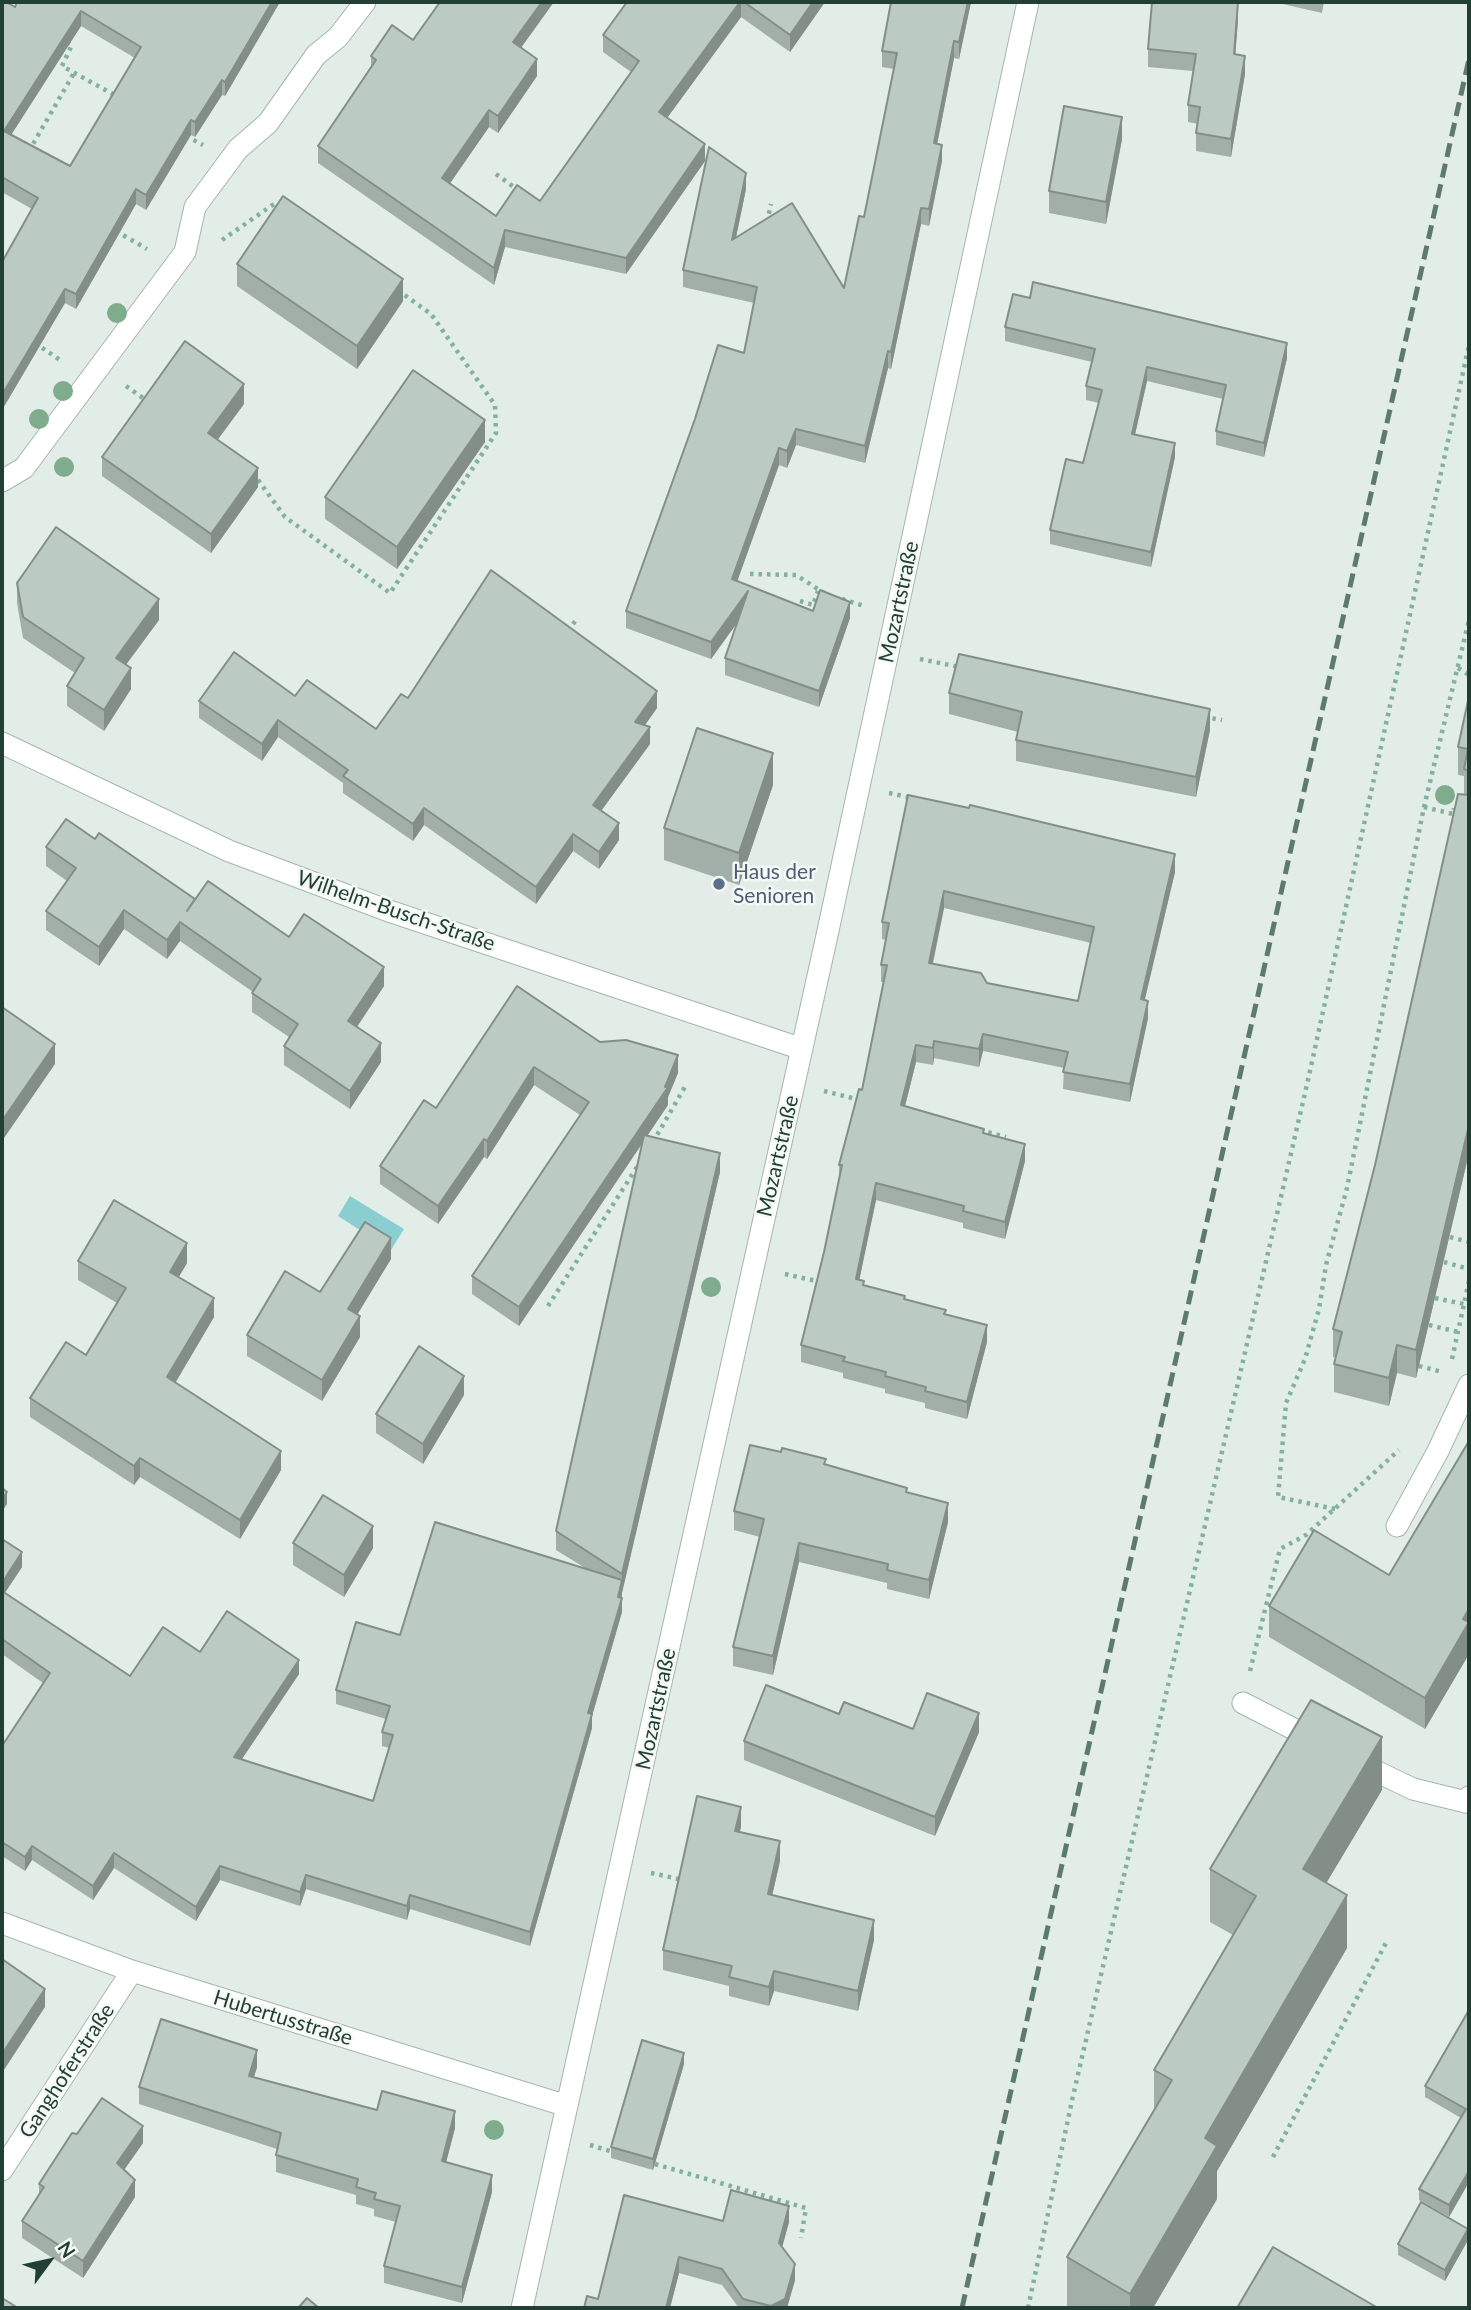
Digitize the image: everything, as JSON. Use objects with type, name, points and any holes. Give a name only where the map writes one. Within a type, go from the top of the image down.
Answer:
[{"type":"street","points":[[2,481],[24,468],[185,252],[195,207],[238,149],[268,123],[316,55],[338,37],[365,2]]},
{"type":"street","name":"Mozartstraße","points":[[522,2308],[802,1049],[1028,2]]},
{"type":"street","name":"Wilhelm-Busch-Straße","points":[[2,743],[229,851],[386,910],[802,1049]]},
{"type":"street","points":[[1397,1526],[1438,1451],[1469,1385]]},
{"type":"street","points":[[1243,1703],[1387,1778],[1413,1789],[1468,1799]]},
{"type":"street","name":"Hubertusstraße","points":[[2,1923],[132,1971],[568,2106]]},
{"type":"street","name":"Ganghoferstraße","points":[[2,2170],[132,1971]]},
{"type":"path","points":[[61,39],[72,45],[62,66],[130,104]]},
{"type":"path","points":[[23,162],[74,73]]},
{"type":"path","points":[[174,129],[196,141]]},
{"type":"path","points":[[496,174],[526,196]]},
{"type":"path","points":[[216,242],[227,239],[260,210],[274,204],[285,211]]},
{"type":"path","points":[[766,228],[771,204]]},
{"type":"path","points":[[107,226],[175,265]]},
{"type":"path","points":[[248,470],[258,477],[285,517],[390,593],[496,433],[495,405],[431,314],[398,290]]},
{"type":"path","points":[[23,336],[62,361]]},
{"type":"path","points":[[1028,2308],[1073,2096],[1308,1080],[1469,345]]},
{"type":"path","points":[[119,382],[151,404]]},
{"type":"path","points":[[750,574],[796,575],[818,591],[896,617]]},
{"type":"path","points":[[800,601],[813,605],[818,591]]},
{"type":"path","points":[[561,641],[576,620]]},
{"type":"path","points":[[1335,1509],[1278,1497],[1286,1403],[1315,1321],[1326,1265],[1347,1188],[1424,807],[1469,620]]},
{"type":"path","points":[[888,653],[968,669]]},
{"type":"path","points":[[1458,668],[1469,675]]},
{"type":"path","points":[[1195,715],[1222,720]]},
{"type":"path","points":[[859,786],[925,802]]},
{"type":"path","points":[[1424,807],[1453,811],[1461,816]]},
{"type":"path","points":[[794,1083],[874,1103]]},
{"type":"path","points":[[648,1150],[686,1085]]},
{"type":"path","points":[[967,1127],[1006,1137]]},
{"type":"path","points":[[548,1306],[641,1161]]},
{"type":"path","points":[[1450,1237],[1469,1242]]},
{"type":"path","points":[[1444,1262],[1469,1269]]},
{"type":"path","points":[[753,1267],[831,1285]]},
{"type":"path","points":[[1451,1363],[1469,1281]]},
{"type":"path","points":[[1435,1298],[1464,1304]]},
{"type":"path","points":[[1429,1325],[1458,1332]]},
{"type":"path","points":[[1419,1366],[1448,1374]]},
{"type":"path","points":[[1243,1703],[1280,1549],[1306,1535],[1407,1444]]},
{"type":"path","points":[[1306,1535],[1318,1542]]},
{"type":"path","points":[[680,1880],[693,1883]]},
{"type":"path","points":[[1273,2157],[1387,1941]]},
{"type":"path","points":[[655,2164],[806,2208],[801,2238]]},
{"type":"water","points":[[350,1196],[404,1229],[391,1250],[338,1216]]},
{"type":"building","points":[[2,2],[15,7],[17,2],[272,2],[225,82],[222,80],[195,122],[191,120],[146,195],[136,189],[76,294],[65,289],[2,395],[2,262],[38,198],[2,177]],"holes":[[[81,11],[141,47],[70,166],[4,131]]]},
{"type":"building","points":[[440,2],[542,2],[513,42],[537,59],[498,116],[489,110],[442,178],[496,216],[517,185],[540,201],[639,61],[603,35],[627,2],[740,2],[659,112],[705,144],[626,258],[505,230],[494,268],[318,146],[376,60],[371,56],[392,25],[413,40]]},
{"type":"building","points":[[744,2],[813,2],[790,35]]},
{"type":"building","points":[[891,2],[968,2],[959,42],[954,41],[934,143],[942,145],[929,209],[921,208],[891,352],[888,351],[865,446],[796,429],[787,451],[779,448],[732,579],[813,611],[820,590],[850,602],[819,691],[725,658],[748,591],[711,642],[626,611],[695,419],[718,345],[744,353],[757,287],[683,270],[709,147],[746,173],[732,240],[792,203],[844,288],[859,216],[864,217],[897,53],[882,51]]},
{"type":"building","points":[[1152,2],[1238,2],[1234,54],[1245,56],[1231,139],[1196,133],[1200,107],[1188,105],[1196,54],[1148,49]]},
{"type":"building","points":[[1064,106],[1122,117],[1106,202],[1049,191]]},
{"type":"building","points":[[283,196],[403,279],[357,346],[237,264]]},
{"type":"building","points":[[1033,282],[1287,343],[1264,443],[1216,431],[1226,385],[1147,367],[1132,434],[1175,443],[1151,552],[1050,530],[1066,459],[1083,463],[1102,390],[1086,386],[1095,349],[1005,327],[1013,294],[1030,298]]},
{"type":"building","points":[[185,341],[244,384],[208,433],[258,468],[211,534],[102,457]]},
{"type":"building","points":[[413,370],[485,420],[397,547],[325,497]]},
{"type":"building","points":[[56,527],[159,599],[116,658],[131,668],[104,710],[67,686],[84,658],[23,617],[17,583]]},
{"type":"building","points":[[491,570],[657,691],[635,722],[650,727],[593,805],[619,823],[599,852],[573,834],[536,887],[424,808],[413,824],[343,776],[348,770],[278,720],[262,744],[199,701],[234,652],[295,696],[307,680],[376,729],[401,694],[408,698]]},
{"type":"building","points":[[959,654],[1210,709],[1196,777],[1016,740],[1022,712],[949,693]]},
{"type":"building","points":[[1469,696],[1469,771],[1464,769],[1468,749],[1458,747]]},
{"type":"building","points":[[697,728],[773,753],[739,853],[664,828]]},
{"type":"building","points":[[1458,794],[1469,795],[1469,1125],[1416,1350],[1397,1345],[1389,1378],[1334,1364],[1342,1332],[1333,1329],[1375,1165]]},
{"type":"building","points":[[908,795],[969,808],[970,805],[1175,854],[1141,999],[1148,1001],[1130,1084],[1063,1072],[1068,1052],[983,1034],[979,1049],[934,1041],[933,1048],[916,1045],[901,1105],[984,1129],[983,1133],[1025,1144],[1005,1222],[963,1211],[964,1206],[876,1183],[856,1279],[864,1281],[863,1285],[946,1310],[944,1314],[987,1325],[967,1402],[925,1391],[926,1387],[885,1376],[886,1372],[843,1361],[845,1357],[801,1345],[824,1252],[842,1165],[839,1165],[859,1089],[862,1090],[887,965],[881,965],[889,923],[882,922]],"holes":[[[944,891],[1094,927],[1078,1001],[987,983],[981,973],[929,963]]]},
{"type":"building","points":[[66,819],[95,839],[99,833],[195,899],[187,911],[208,881],[289,937],[304,914],[384,967],[348,1021],[381,1043],[350,1091],[284,1046],[298,1024],[252,993],[261,979],[180,922],[167,940],[124,910],[99,947],[46,911],[76,868],[46,847]]},
{"type":"building","points":[[517,986],[600,1042],[626,1040],[678,1055],[665,1087],[668,1087],[519,1307],[472,1276],[589,1102],[534,1067],[487,1141],[484,1139],[438,1206],[380,1166],[424,1100],[436,1108]]},
{"type":"building","points":[[2,1007],[55,1044],[2,1121]]},
{"type":"building","points":[[644,1135],[720,1153],[622,1574],[556,1531]]},
{"type":"building","points":[[114,1200],[187,1243],[170,1272],[214,1298],[167,1377],[281,1451],[240,1520],[140,1458],[134,1466],[30,1398],[66,1342],[86,1355],[126,1288],[78,1261]]},
{"type":"building","points":[[365,1222],[391,1238],[348,1309],[360,1316],[322,1380],[247,1335],[285,1271],[320,1292]]},
{"type":"building","points":[[419,1346],[464,1376],[423,1444],[376,1414]]},
{"type":"building","points":[[1469,1441],[1469,1609],[1463,1619],[1469,1622],[1425,1698],[1269,1606],[1314,1530],[1389,1575]]},
{"type":"building","points":[[750,1445],[781,1452],[782,1448],[826,1459],[824,1464],[907,1488],[906,1492],[948,1503],[929,1580],[887,1570],[888,1564],[799,1543],[773,1656],[733,1647],[764,1519],[734,1511]]},
{"type":"building","points":[[323,1495],[373,1526],[344,1575],[293,1543]]},
{"type":"building","points":[[435,1522],[622,1580],[618,1597],[622,1598],[588,1713],[592,1714],[530,1932],[410,1895],[407,1906],[306,1875],[300,1892],[220,1866],[196,1907],[114,1853],[93,1886],[32,1846],[25,1857],[2,1842],[2,1746],[50,1673],[2,1639],[2,1591],[130,1676],[163,1627],[200,1652],[227,1611],[299,1660],[234,1757],[373,1801],[393,1735],[382,1732],[390,1706],[336,1690],[356,1622],[400,1635]]},
{"type":"building","points":[[2,1539],[22,1552],[2,1583]]},
{"type":"building","points":[[766,1685],[839,1714],[844,1702],[913,1729],[927,1693],[979,1713],[935,1817],[744,1741]]},
{"type":"building","points":[[1311,1700],[1382,1737],[1303,1869],[1347,1895],[1205,2138],[1217,2146],[1130,2294],[1067,2257],[1172,2080],[1154,2070],[1256,1896],[1210,1869]]},
{"type":"building","points":[[697,1796],[741,1807],[735,1831],[780,1841],[768,1894],[874,1920],[858,1991],[774,1971],[769,1987],[729,1977],[732,1966],[663,1950]]},
{"type":"building","points":[[2,1959],[45,1989],[2,2054]]},
{"type":"building","points":[[1469,2010],[1469,2171],[1449,2205],[1419,2189],[1466,2109],[1425,2086]]},
{"type":"building","points":[[161,2019],[257,2050],[249,2076],[377,2110],[382,2091],[455,2111],[442,2161],[492,2175],[462,2287],[384,2266],[400,2206],[374,2199],[376,2193],[356,2187],[358,2179],[276,2155],[281,2133],[139,2087]]},
{"type":"building","points":[[642,2040],[684,2053],[653,2159],[611,2147]]},
{"type":"building","points":[[102,2098],[143,2126],[117,2163],[135,2180],[83,2261],[22,2221],[44,2187],[39,2184],[72,2133],[77,2134]]},
{"type":"building","points":[[731,2190],[789,2206],[779,2243],[795,2264],[785,2299],[771,2306],[743,2299],[722,2269],[679,2257],[666,2308],[584,2308],[587,2296],[598,2299],[624,2195],[723,2221]]},
{"type":"building","points":[[1421,2202],[1468,2229],[1445,2270],[1398,2244]]},
{"type":"building","points":[[1273,2247],[1378,2308],[1237,2308]]},
{"type":"building","points":[[2,2298],[18,2308],[2,2308]]},
{"type":"building","points":[[307,2298],[319,2308],[298,2308]]},
{"type":"railway","points":[[962,2308],[1469,59]]},
{"type":"place","name":"Haus der Senioren","points":[[719,884]]}]
